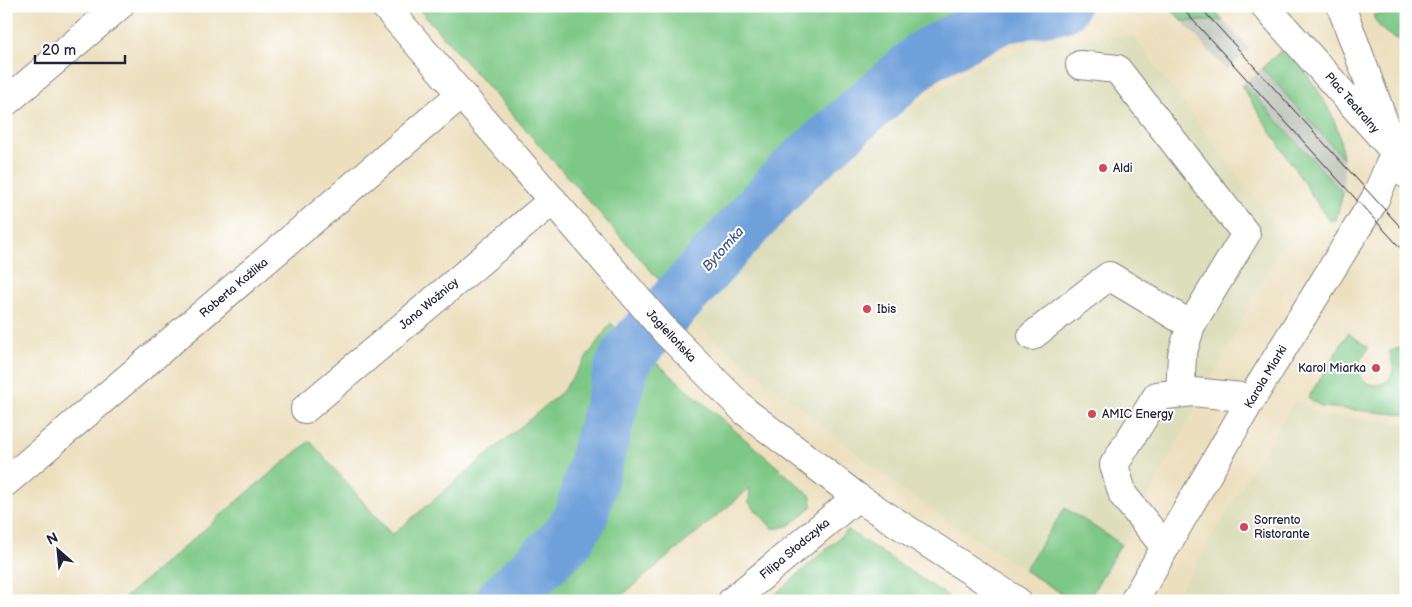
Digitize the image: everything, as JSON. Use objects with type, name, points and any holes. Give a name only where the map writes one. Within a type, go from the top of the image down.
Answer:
[{"type":"street","points":[[6,102],[119,6]]},
{"type":"street","name":"Jagiellońska","points":[[385,6],[674,341],[746,412],[857,497],[1017,601]]},
{"type":"street","name":"Plac Teatralny","points":[[1343,11],[1403,152]]},
{"type":"street","name":"Plac Teatralny","points":[[1271,13],[1403,152]]},
{"type":"street","points":[[1080,65],[1117,69],[1246,234],[1191,325],[1182,355],[1180,393]]},
{"type":"street","name":"Roberta Koźlika","points":[[6,482],[461,94]]},
{"type":"street","name":"Karola Miarki","points":[[1134,601],[1252,398],[1403,152]]},
{"type":"street","name":"Jana Woźnicy","points":[[305,409],[553,200]]},
{"type":"street","points":[[1032,336],[1109,276],[1191,325]]},
{"type":"street","points":[[1165,547],[1123,495],[1114,465],[1158,396],[1194,392],[1252,398]]},
{"type":"street","name":"Filipa Słodczyka","points":[[732,601],[857,497]]},
{"type":"shaded area","points":[[1182,21],[1223,21],[1249,49],[1226,70]]},
{"type":"shaded area","points":[[1133,36],[1285,239],[1093,601],[1071,601],[903,491],[695,323],[754,254],[832,174],[915,106],[977,65],[1048,40]]},
{"type":"shaded area","points":[[1262,68],[1343,158],[1343,193],[1244,84]]},
{"type":"shaded area","points":[[1295,400],[1321,415],[1406,424],[1406,601],[1173,601]]},
{"type":"green space","points":[[416,6],[998,6],[913,53],[788,163],[666,288]]},
{"type":"green space","points":[[1168,6],[1210,6],[1223,21],[1182,21]]},
{"type":"green space","points":[[1376,6],[1406,6],[1406,40],[1390,36],[1381,29],[1373,15],[1379,15]]},
{"type":"green space","points":[[1285,47],[1308,76],[1328,108],[1339,134],[1343,158],[1262,68]]},
{"type":"green space","points":[[1244,84],[1343,193],[1336,220],[1328,220],[1241,86]]},
{"type":"green space","points":[[611,323],[622,334],[611,355],[582,439],[564,515],[531,551],[479,601],[121,601],[310,441],[392,535],[562,392]]},
{"type":"green space","points":[[1348,333],[1368,347],[1359,362],[1358,368],[1362,379],[1367,383],[1378,385],[1389,379],[1393,371],[1390,351],[1406,346],[1406,415],[1322,407],[1308,398]]},
{"type":"green space","points":[[651,358],[811,496],[812,506],[789,525],[772,528],[749,503],[750,488],[615,601],[530,601],[565,568],[602,497],[644,362]]},
{"type":"green space","points":[[1065,508],[1121,544],[1088,600],[1074,601],[1024,570]]},
{"type":"green space","points":[[848,530],[949,597],[947,601],[768,601]]},
{"type":"waterway","name":"Bytomka","points":[[502,601],[567,539],[581,516],[622,366],[629,353],[793,172],[925,56],[1000,17],[1062,6]]},
{"type":"tram line","points":[[1180,6],[1406,254]]},
{"type":"tram line","points":[[1199,6],[1406,233]]},
{"type":"place","name":"Aldi","points":[[1103,168]]},
{"type":"place","name":"Ibis","points":[[867,309]]},
{"type":"place","name":"Karol Miarka","points":[[1376,368]]},
{"type":"place","name":"AMIC Energy","points":[[1092,414]]},
{"type":"place","name":"Sorrento Ristorante","points":[[1244,527]]}]
